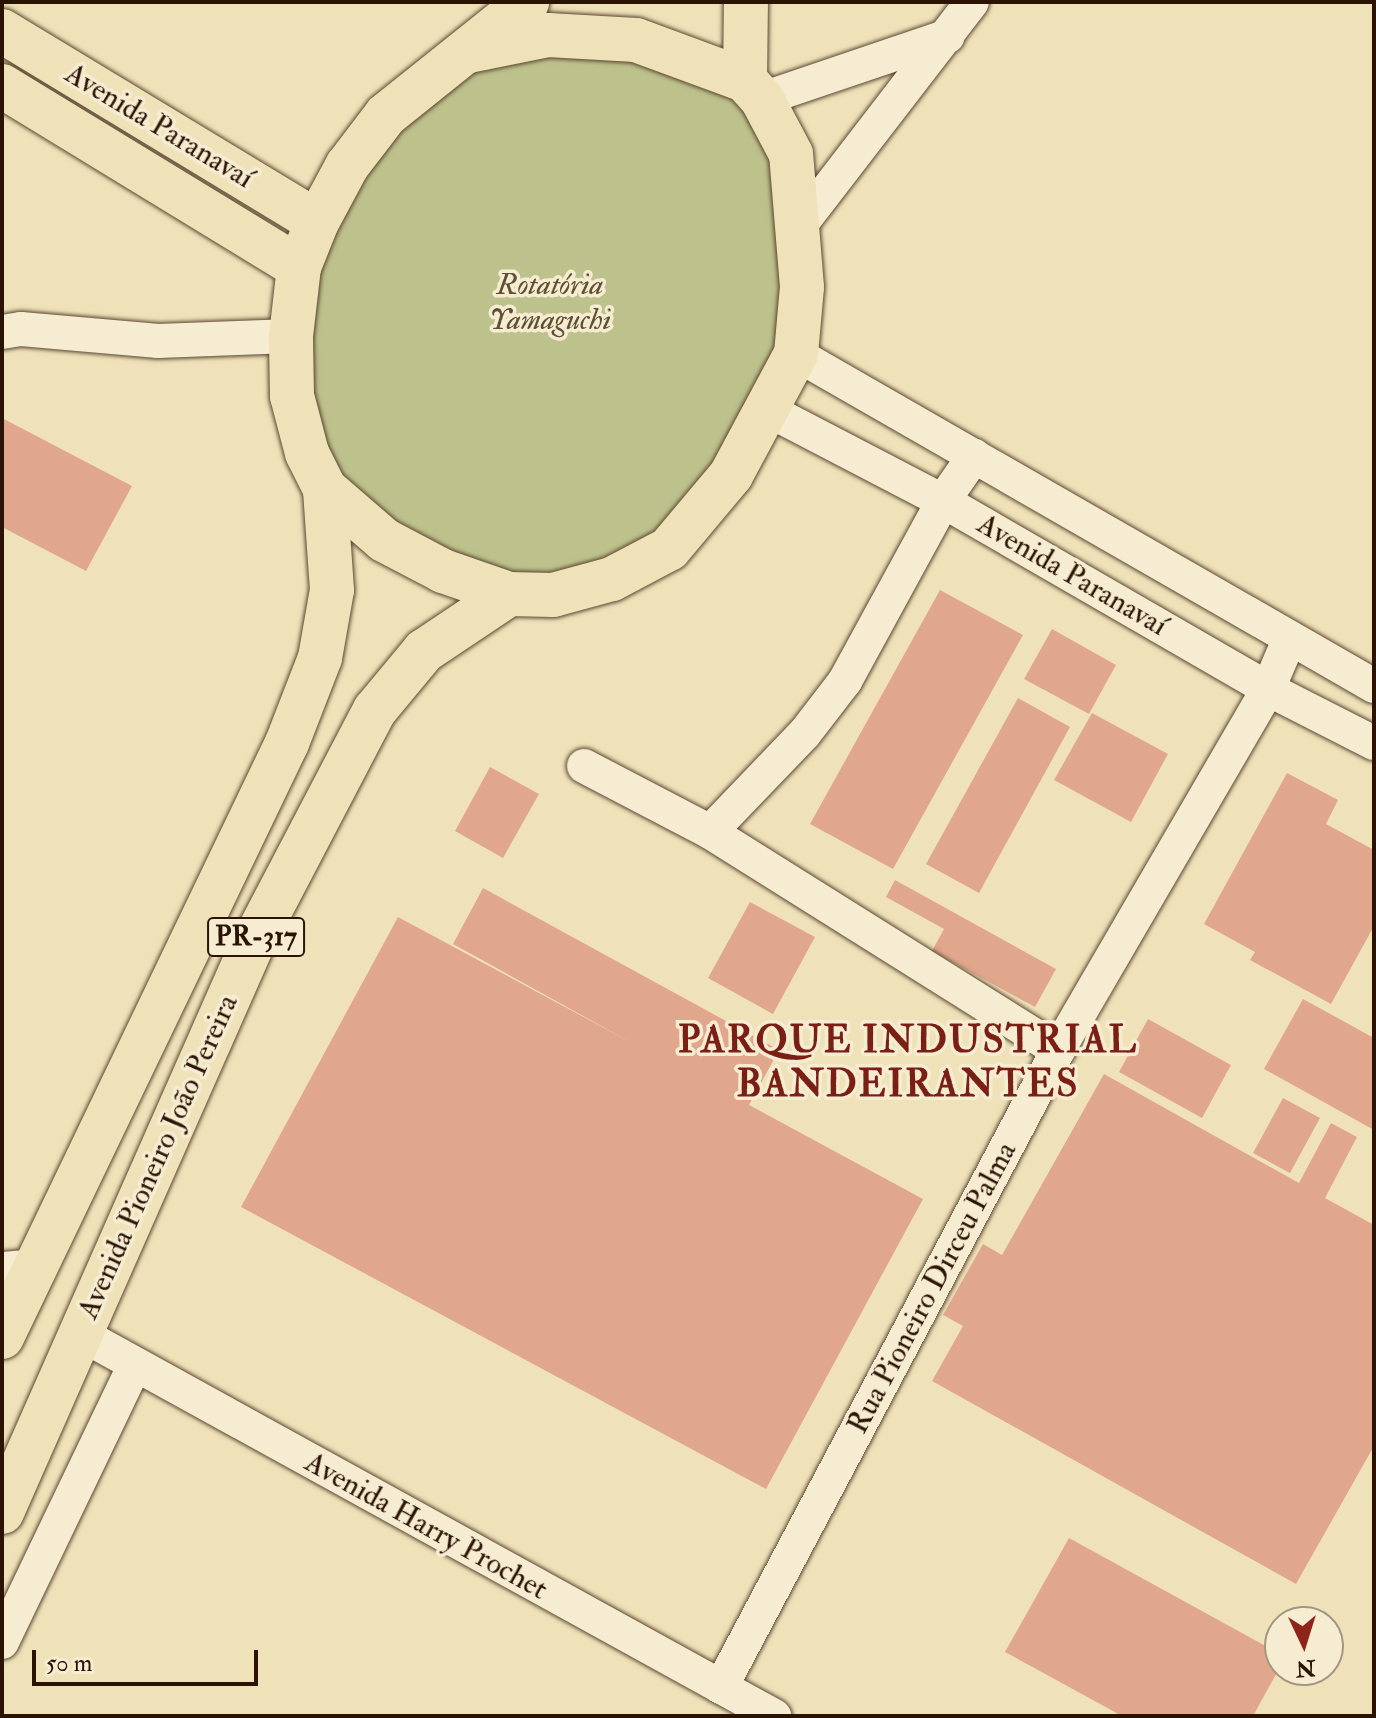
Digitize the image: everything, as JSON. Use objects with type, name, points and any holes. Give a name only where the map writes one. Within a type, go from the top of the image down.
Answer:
[{"type":"main road","points":[[527,2],[457,54],[386,115],[347,166],[317,222],[299,267],[291,336],[292,396],[307,453],[325,489],[384,540],[443,571],[509,594],[553,595],[612,579],[669,549],[731,475],[796,354],[802,287],[801,224],[791,154],[754,90],[746,2]]},
{"type":"main road","name":"Avenida Paranavaí","points":[[2,31],[317,222]]},
{"type":"main road","points":[[457,54],[548,35],[636,40],[754,90]]},
{"type":"main road","name":"Avenida Paranavaí","points":[[2,86],[299,267]]},
{"type":"main road","name":"Avenida Pioneiro João Pereira","points":[[2,1337],[20,1268],[287,743],[320,658],[332,590],[325,489]]},
{"type":"main road","name":"Avenida Pioneiro João Pereira","points":[[2,1512],[253,943],[375,710],[424,651],[509,594]]},
{"type":"main road","points":[[2,1330],[20,1268]]},
{"type":"street","points":[[801,224],[972,2]]},
{"type":"street","points":[[754,90],[948,36]]},
{"type":"street","points":[[2,332],[158,341],[291,336]]},
{"type":"street","name":"Avenida Paranavaí","points":[[796,354],[1289,640],[1374,686]]},
{"type":"street","name":"Avenida Paranavaí","points":[[768,410],[943,501],[1268,689],[1374,743]]},
{"type":"street","points":[[710,832],[805,733],[845,681],[943,501],[974,456]]},
{"type":"street","name":"Rua Pioneiro Dirceu Palma","points":[[721,1687],[1058,1050],[1268,689],[1289,640]]},
{"type":"street","points":[[584,766],[710,832],[1058,1050]]},
{"type":"street","name":"Avenida Harry Prochet","points":[[79,1333],[774,1716]]},
{"type":"street","points":[[2,1642],[134,1366]]},
{"type":"green space","name":"Rotatória Yamaguchi","points":[[548,35],[746,81],[801,224],[768,410],[612,579],[443,571],[307,453],[291,336],[386,115]]},
{"type":"building","points":[[2,418],[132,486],[86,571],[2,527]]},
{"type":"building","points":[[940,590],[1023,635],[893,869],[810,824]]},
{"type":"building","points":[[1052,629],[1116,665],[1089,714],[1024,679]]},
{"type":"building","points":[[1018,698],[1070,727],[979,893],[926,864]]},
{"type":"building","points":[[1092,713],[1168,754],[1131,822],[1054,780]]},
{"type":"building","points":[[490,767],[539,794],[503,858],[455,831]]},
{"type":"building","points":[[1287,773],[1338,800],[1326,824],[1374,850],[1374,926],[1331,1004],[1250,960],[1255,952],[1204,924]]},
{"type":"building","points":[[895,880],[1056,969],[1035,1007],[932,951],[944,929],[886,897]]},
{"type":"building","points":[[483,888],[779,1050],[749,1105],[923,1199],[766,1489],[241,1207],[398,917],[632,1043],[453,944]]},
{"type":"building","points":[[750,902],[815,937],[773,1014],[708,978]]},
{"type":"building","points":[[1303,999],[1374,1038],[1374,1130],[1264,1069]]},
{"type":"building","points":[[1148,1019],[1231,1065],[1202,1118],[1119,1072]]},
{"type":"building","points":[[1104,1074],[1299,1183],[1331,1123],[1357,1137],[1325,1198],[1374,1225],[1374,1446],[1296,1584],[932,1381],[963,1326],[943,1315],[983,1244],[1002,1255]]},
{"type":"building","points":[[1283,1098],[1320,1118],[1290,1173],[1253,1153]]},
{"type":"building","points":[[1069,1538],[1264,1645],[1264,1686],[1270,1686],[1253,1716],[1122,1716],[1005,1652]]},
{"type":"district","name":"PARQUE INDUSTRIAL BANDEIRANTES","points":[[908,1063]]}]
